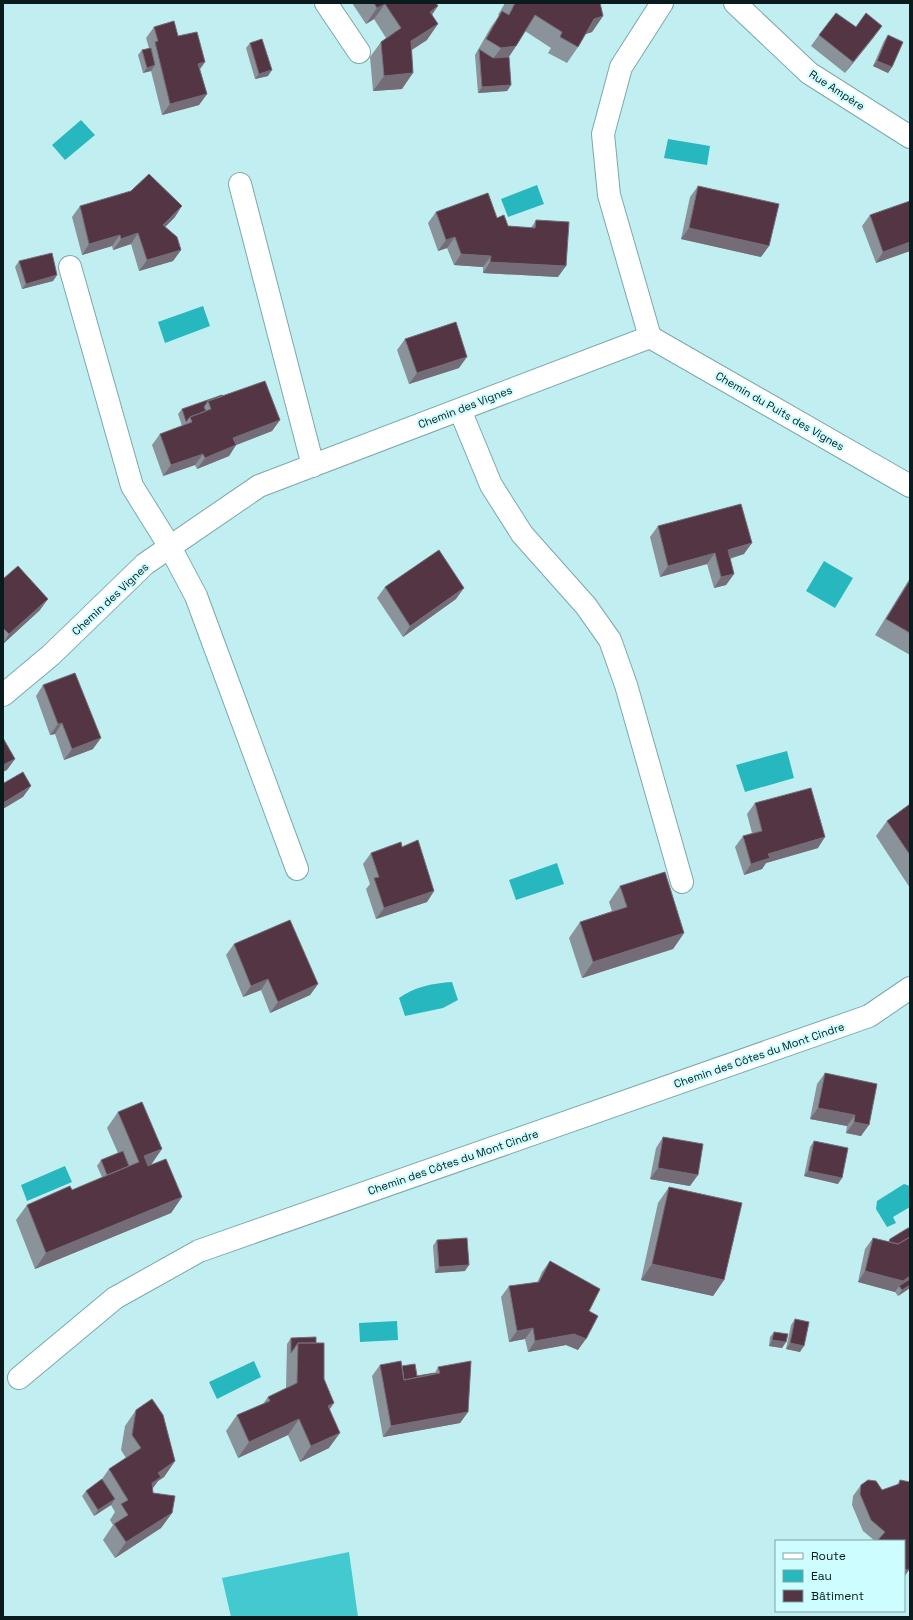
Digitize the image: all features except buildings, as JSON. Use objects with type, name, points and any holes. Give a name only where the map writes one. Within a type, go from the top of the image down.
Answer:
[{"type":"street","points":[[326,3],[359,52]]},
{"type":"street","points":[[650,337],[609,195],[603,134],[621,67],[662,3]]},
{"type":"street","name":"Rue Ampère","points":[[734,3],[809,73],[910,137]]},
{"type":"street","points":[[240,184],[313,466]]},
{"type":"street","points":[[70,266],[132,486],[170,547],[196,596],[297,869]]},
{"type":"street","name":"Chemin des Vignes","points":[[3,695],[51,655],[145,564],[259,486],[650,337]]},
{"type":"street","name":"Chemin du Puits des Vignes","points":[[650,337],[910,486]]},
{"type":"street","points":[[460,410],[491,485],[522,534],[586,606],[610,640],[626,685],[682,882]]},
{"type":"street","name":"Chemin des Côtes du Mont Cindre","points":[[19,1378],[115,1298],[199,1251],[869,1016],[910,988]]},
{"type":"shaded area","points":[[349,1552],[358,1617],[231,1617],[222,1578]]},
{"type":"water","points":[[81,120],[95,135],[65,160],[52,145]]},
{"type":"water","points":[[668,139],[710,146],[707,165],[664,158]]},
{"type":"water","points":[[537,185],[544,204],[508,217],[501,199]]},
{"type":"water","points":[[203,306],[210,326],[165,343],[158,322]]},
{"type":"water","points":[[824,561],[853,578],[835,608],[806,591]]},
{"type":"water","points":[[787,751],[794,778],[745,792],[736,765]]},
{"type":"water","points":[[557,863],[564,884],[516,900],[509,880]]},
{"type":"water","points":[[452,982],[458,1000],[443,1008],[405,1016],[399,998],[424,986]]},
{"type":"water","points":[[65,1166],[72,1182],[27,1201],[21,1185]]},
{"type":"water","points":[[904,1184],[910,1186],[910,1207],[893,1217],[896,1223],[887,1227],[876,1209],[877,1201]]},
{"type":"water","points":[[397,1321],[398,1340],[360,1342],[359,1323]]},
{"type":"water","points":[[254,1361],[261,1377],[217,1399],[209,1382]]}]
